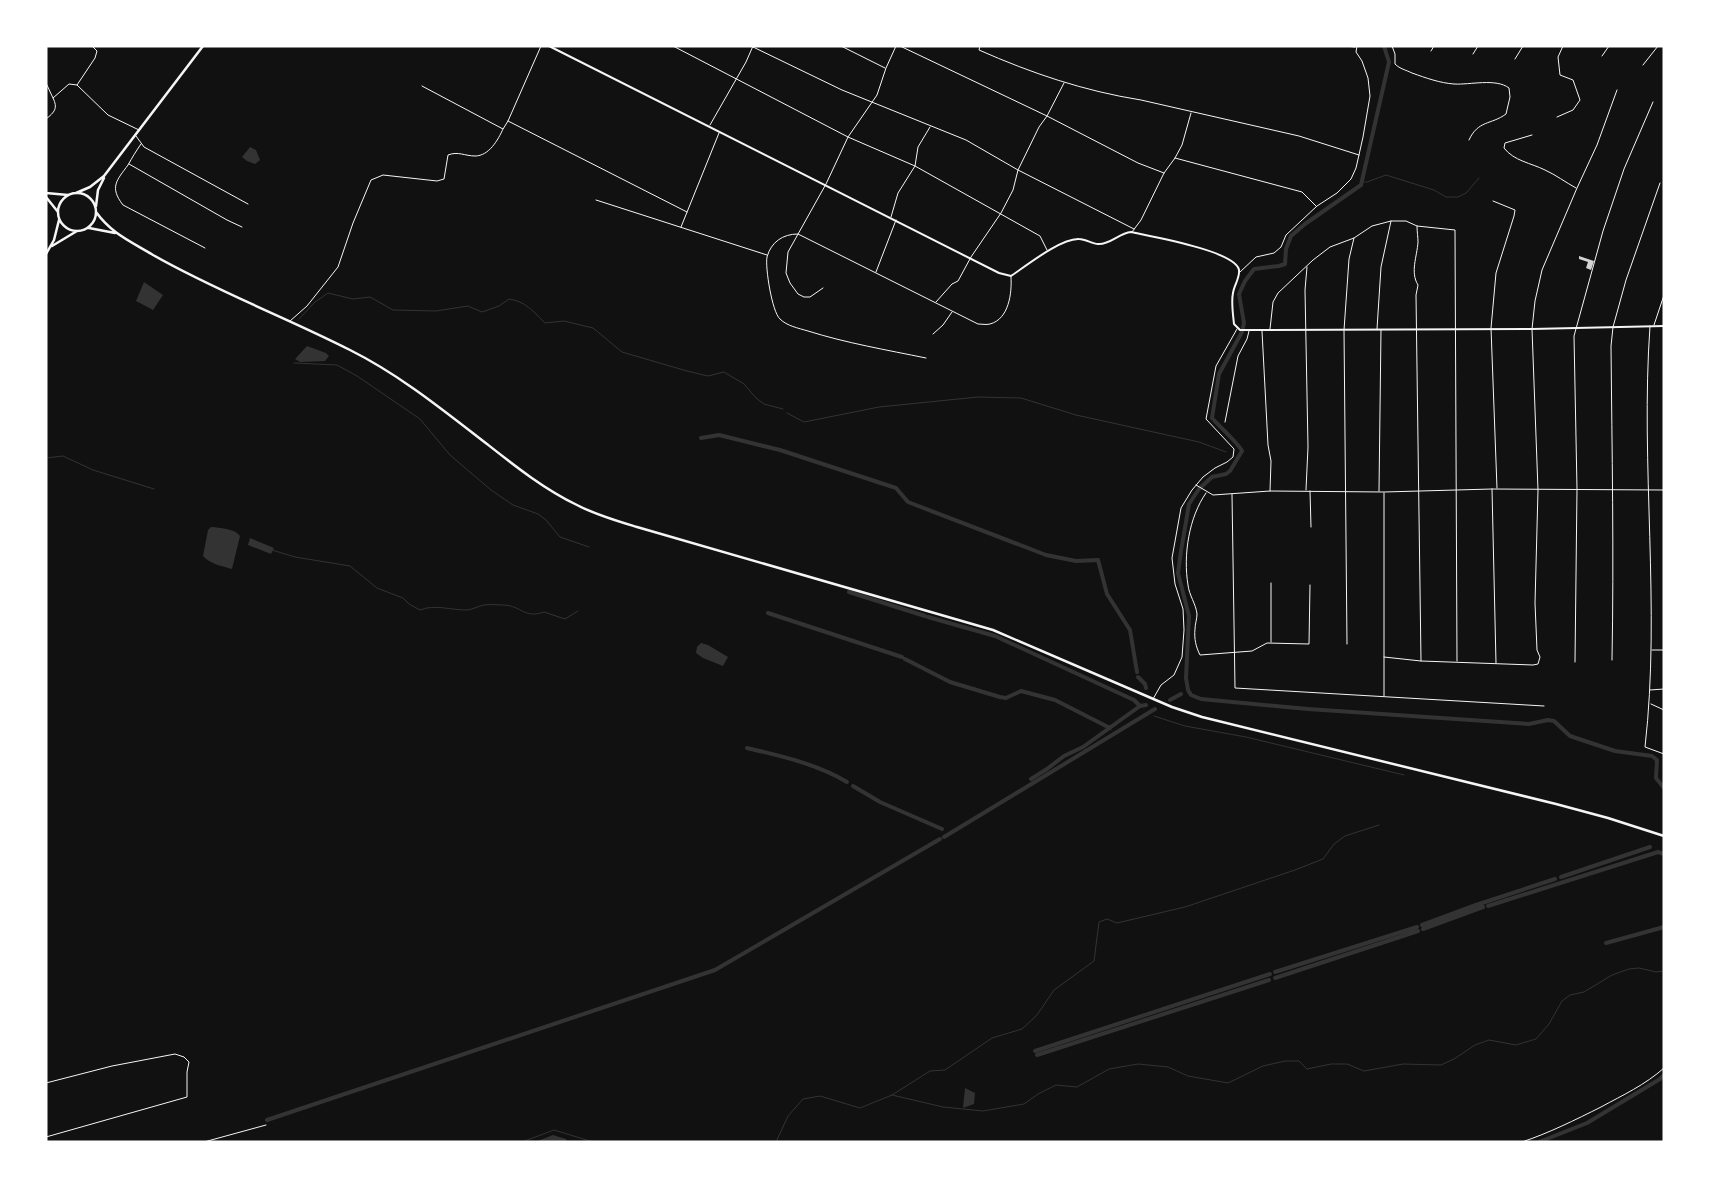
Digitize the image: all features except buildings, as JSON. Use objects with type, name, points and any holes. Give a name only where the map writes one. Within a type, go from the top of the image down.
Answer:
[{"type":"main road","points":[[46,195],[70,195],[90,188],[104,176],[203,46]]},
{"type":"main road","points":[[549,46],[971,257],[999,273],[1011,276],[1048,251],[1078,239],[1098,244],[1109,242],[1124,233],[1131,232],[1180,242],[1235,263],[1239,272],[1232,294],[1234,324],[1239,329],[1532,329],[1664,326]]},
{"type":"main road","points":[[88,228],[94,222],[98,190],[104,176]]},
{"type":"main road","points":[[76,193],[89,197],[96,207]]},
{"type":"main road","points":[[46,195],[68,229],[78,231]]},
{"type":"main road","points":[[58,213],[62,202],[70,195]]},
{"type":"main road","points":[[96,212],[106,226],[116,234],[202,282],[350,350],[383,368],[416,390],[538,482],[571,502],[594,512],[645,530],[993,630],[1153,699],[1202,717],[1556,804],[1664,836]]},
{"type":"main road","points":[[46,254],[58,231],[60,219]]},
{"type":"main road","points":[[51,247],[78,231],[88,228],[96,228],[116,234]]},
{"type":"street","points":[[77,85],[95,58],[97,51],[92,46]]},
{"type":"street","points":[[290,322],[308,306],[338,267],[352,223],[371,180],[383,176],[437,181],[444,179],[448,155],[454,152],[474,156],[483,155],[494,144],[508,122],[540,46]]},
{"type":"street","points":[[673,46],[848,136],[914,166],[1001,213],[1040,236],[1048,251]]},
{"type":"street","points":[[840,46],[886,68]]},
{"type":"street","points":[[823,288],[810,297],[798,294],[786,273],[788,252],[826,184],[848,136],[877,95],[896,46]]},
{"type":"street","points":[[900,46],[1047,116],[1138,163],[1164,173]]},
{"type":"street","points":[[980,46],[979,50],[1021,68],[1065,83],[1299,136],[1359,154]]},
{"type":"street","points":[[1239,272],[1256,257],[1274,253],[1280,247],[1286,235],[1317,206],[1337,193],[1351,179],[1363,137],[1370,96],[1368,78],[1362,61],[1356,52],[1356,47],[1346,46]]},
{"type":"street","points":[[1392,46],[1395,54],[1395,63],[1399,67],[1426,78],[1454,84],[1494,84],[1508,87],[1510,98],[1506,114],[1474,130],[1469,140]]},
{"type":"street","points":[[1431,51],[1434,46]]},
{"type":"street","points":[[1473,54],[1478,46]]},
{"type":"street","points":[[1515,59],[1522,46]]},
{"type":"street","points":[[1557,117],[1573,110],[1580,100],[1573,80],[1560,75],[1558,56],[1563,46]]},
{"type":"street","points":[[1602,56],[1609,46]]},
{"type":"street","points":[[1643,65],[1658,46]]},
{"type":"street","points":[[709,126],[753,47],[842,90],[966,140],[1018,170],[1134,229]]},
{"type":"street","points":[[46,83],[56,108],[46,119]]},
{"type":"street","points":[[936,302],[952,284],[958,281],[971,257],[1001,213],[1013,190],[1018,170],[1039,127],[1065,83]]},
{"type":"street","points":[[53,98],[69,84],[77,85],[108,115],[140,130]]},
{"type":"street","points":[[422,86],[503,129]]},
{"type":"street","points":[[1384,657],[1421,661],[1538,664],[1540,657],[1537,650],[1535,603],[1538,490],[1532,329],[1535,301],[1542,270],[1597,145],[1616,90]]},
{"type":"street","points":[[1575,662],[1577,490],[1574,336],[1603,231],[1621,178],[1653,102]]},
{"type":"street","points":[[1131,232],[1141,220],[1164,173],[1182,145],[1191,113]]},
{"type":"street","points":[[508,122],[687,212]]},
{"type":"street","points":[[891,217],[898,192],[914,166],[918,147],[930,127]]},
{"type":"street","points":[[681,228],[720,132]]},
{"type":"street","points":[[136,135],[140,144],[248,204]]},
{"type":"street","points":[[1532,135],[1505,143],[1504,148],[1516,159],[1534,165],[1577,188]]},
{"type":"street","points":[[140,144],[118,176],[116,182],[120,201],[123,205],[205,248]]},
{"type":"street","points":[[1175,158],[1302,192],[1317,206]]},
{"type":"street","points":[[128,164],[242,227]]},
{"type":"street","points":[[1612,660],[1614,575],[1611,489],[1611,346],[1613,327],[1629,271],[1660,183]]},
{"type":"street","points":[[596,200],[768,255]]},
{"type":"street","points":[[1492,200],[1514,210],[1514,216],[1496,273],[1492,328],[1497,489]]},
{"type":"street","points":[[875,273],[896,220]]},
{"type":"street","points":[[1377,329],[1381,267],[1391,221]]},
{"type":"street","points":[[1270,330],[1273,302],[1278,292],[1330,247],[1354,238],[1372,226],[1391,221],[1406,221],[1417,226],[1455,230],[1457,661]]},
{"type":"street","points":[[1417,226],[1418,242],[1415,280],[1418,286],[1416,295],[1421,661]]},
{"type":"street","points":[[926,358],[832,339],[786,324],[778,318],[766,266],[768,255],[777,240],[788,234],[798,234],[978,324],[989,325],[999,320],[1008,304],[1012,289],[1011,276]]},
{"type":"street","points":[[1347,644],[1344,330],[1349,259],[1354,238]]},
{"type":"street","points":[[1306,491],[1308,447],[1305,290],[1307,266]]},
{"type":"street","points":[[1654,326],[1664,295]]},
{"type":"street","points":[[933,334],[953,312]]},
{"type":"street","points":[[1650,326],[1648,352],[1652,650],[1649,690],[1650,704],[1645,747],[1664,754]]},
{"type":"street","points":[[1153,699],[1160,685],[1174,676],[1182,657],[1183,609],[1175,584],[1172,558],[1181,508],[1202,477],[1227,462],[1232,457],[1234,449],[1206,419],[1216,366],[1239,329]]},
{"type":"street","points":[[1379,492],[1381,329]]},
{"type":"street","points":[[1225,422],[1238,356],[1247,339],[1249,330]]},
{"type":"street","points":[[1262,330],[1268,445],[1271,462],[1270,491]]},
{"type":"street","points":[[1196,485],[1212,495],[1270,491],[1664,490]]},
{"type":"street","points":[[1492,489],[1496,664]]},
{"type":"street","points":[[1310,491],[1311,527]]},
{"type":"street","points":[[1206,492],[1192,519],[1186,573],[1197,614],[1196,646],[1200,655],[1252,651],[1267,643],[1309,644],[1310,585]]},
{"type":"street","points":[[1384,492],[1384,697]]},
{"type":"street","points":[[1232,494],[1235,688],[1544,706]]},
{"type":"street","points":[[1271,584],[1271,643]]},
{"type":"street","points":[[1652,650],[1664,650]]},
{"type":"street","points":[[1649,690],[1664,690]]},
{"type":"street","points":[[1650,704],[1664,710]]},
{"type":"street","points":[[46,1083],[112,1066],[175,1054],[184,1057],[189,1062],[187,1097],[46,1138]]},
{"type":"street","points":[[1522,1142],[1563,1126],[1619,1097],[1652,1079],[1664,1068]]},
{"type":"street","points":[[204,1142],[266,1125]]},
{"type":"shaded area","points":[[250,147],[256,150],[260,160],[255,164],[242,157]]},
{"type":"shaded area","points":[[144,282],[163,295],[153,310],[136,301]]},
{"type":"shaded area","points":[[307,346],[329,356],[325,361],[300,362],[295,359]]},
{"type":"shaded area","points":[[211,527],[231,530],[240,536],[232,569],[213,563],[203,556],[208,530]]},
{"type":"shaded area","points":[[250,538],[274,548],[271,554],[248,545]]},
{"type":"shaded area","points":[[701,643],[728,657],[723,666],[696,653],[697,647]]},
{"type":"shaded area","points":[[965,1088],[975,1093],[974,1104],[963,1108]]},
{"type":"shaded area","points":[[553,1135],[566,1139],[567,1142],[535,1142]]},
{"type":"waterway","points":[[1384,46],[1389,62],[1361,185],[1291,236],[1286,249],[1285,264],[1254,269],[1245,281],[1239,294],[1244,323],[1242,332],[1219,374],[1212,418],[1242,451],[1230,471],[1226,474],[1212,477],[1199,489],[1189,504],[1178,573],[1189,616],[1186,678],[1188,690],[1191,695],[1201,699],[1308,709],[1529,724],[1548,720],[1554,721],[1570,736],[1615,751],[1652,756],[1657,760],[1656,778],[1664,788]]},
{"type":"waterway","points":[[1362,182],[1386,175],[1434,190],[1446,197],[1458,197],[1466,193],[1479,178]]},
{"type":"waterway","points":[[299,319],[315,302],[328,293],[353,299],[370,297],[393,310],[436,311],[468,306],[482,312],[499,306],[509,299],[515,300],[533,311],[545,323],[564,321],[593,328],[622,352],[708,376],[724,372],[744,384],[764,404],[783,409]]},
{"type":"waterway","points":[[294,363],[337,365],[357,376],[420,419],[450,455],[491,490],[513,505],[538,514],[546,520],[560,537],[589,547]]},
{"type":"waterway","points":[[787,413],[804,422],[879,407],[978,397],[1021,398],[1076,415],[1199,442],[1226,452]]},
{"type":"waterway","points":[[701,438],[719,435],[780,450],[896,488],[908,502],[1046,555],[1076,561],[1098,560],[1107,594],[1130,630],[1137,672]]},
{"type":"waterway","points":[[46,458],[63,456],[93,470],[154,489]]},
{"type":"waterway","points":[[272,550],[295,557],[350,566],[377,588],[403,598],[420,610],[437,607],[466,610],[484,605],[504,605],[515,607],[527,613],[537,614],[544,612],[565,619],[578,611]]},
{"type":"waterway","points":[[849,592],[925,616]]},
{"type":"waterway","points":[[768,613],[902,657]]},
{"type":"waterway","points":[[928,617],[995,636],[1134,700],[1140,706]]},
{"type":"waterway","points":[[905,659],[950,682],[1000,697],[1006,698],[1021,691],[1055,700],[1110,728]]},
{"type":"waterway","points":[[1138,677],[1145,684],[1146,688]]},
{"type":"waterway","points":[[1170,700],[1181,694]]},
{"type":"waterway","points":[[1031,779],[1064,756],[1083,747],[1140,706],[1146,705]]},
{"type":"waterway","points":[[944,837],[1155,709]]},
{"type":"waterway","points":[[1154,716],[1185,726],[1246,737],[1404,775]]},
{"type":"waterway","points":[[747,748],[811,765],[847,782]]},
{"type":"waterway","points":[[853,786],[880,802],[942,829]]},
{"type":"waterway","points":[[776,1142],[788,1116],[803,1099],[820,1096],[860,1108],[892,1095],[930,1071],[945,1070],[992,1038],[1022,1029],[1037,1015],[1054,990],[1094,961],[1099,922],[1107,919],[1117,923],[1185,907],[1295,870],[1323,859],[1334,844],[1345,836],[1379,825]]},
{"type":"waterway","points":[[267,1120],[715,970],[940,839]]},
{"type":"waterway","points":[[1561,877],[1650,847]]},
{"type":"waterway","points":[[1488,906],[1658,852],[1664,854]]},
{"type":"waterway","points":[[1422,925],[1555,879]]},
{"type":"waterway","points":[[1423,929],[1483,907]]},
{"type":"waterway","points":[[1275,972],[1417,927]]},
{"type":"waterway","points":[[1606,943],[1664,927]]},
{"type":"waterway","points":[[1275,978],[1418,931]]},
{"type":"waterway","points":[[892,1095],[943,1107],[983,1111],[1024,1104],[1056,1085],[1077,1087],[1109,1069],[1138,1064],[1168,1067],[1188,1076],[1228,1083],[1263,1066],[1285,1061],[1299,1061],[1307,1069],[1331,1064],[1347,1064],[1364,1071],[1403,1064],[1441,1065],[1475,1045],[1489,1040],[1516,1045],[1536,1039],[1549,1024],[1562,1001],[1570,995],[1584,992],[1612,975],[1629,969],[1639,968],[1656,972],[1664,971]]},
{"type":"waterway","points":[[1035,1051],[1270,974]]},
{"type":"waterway","points":[[1037,1055],[1269,980]]},
{"type":"waterway","points":[[1539,1142],[1587,1123],[1664,1075]]},
{"type":"waterway","points":[[522,1142],[554,1130],[590,1141],[600,1142]]}]
